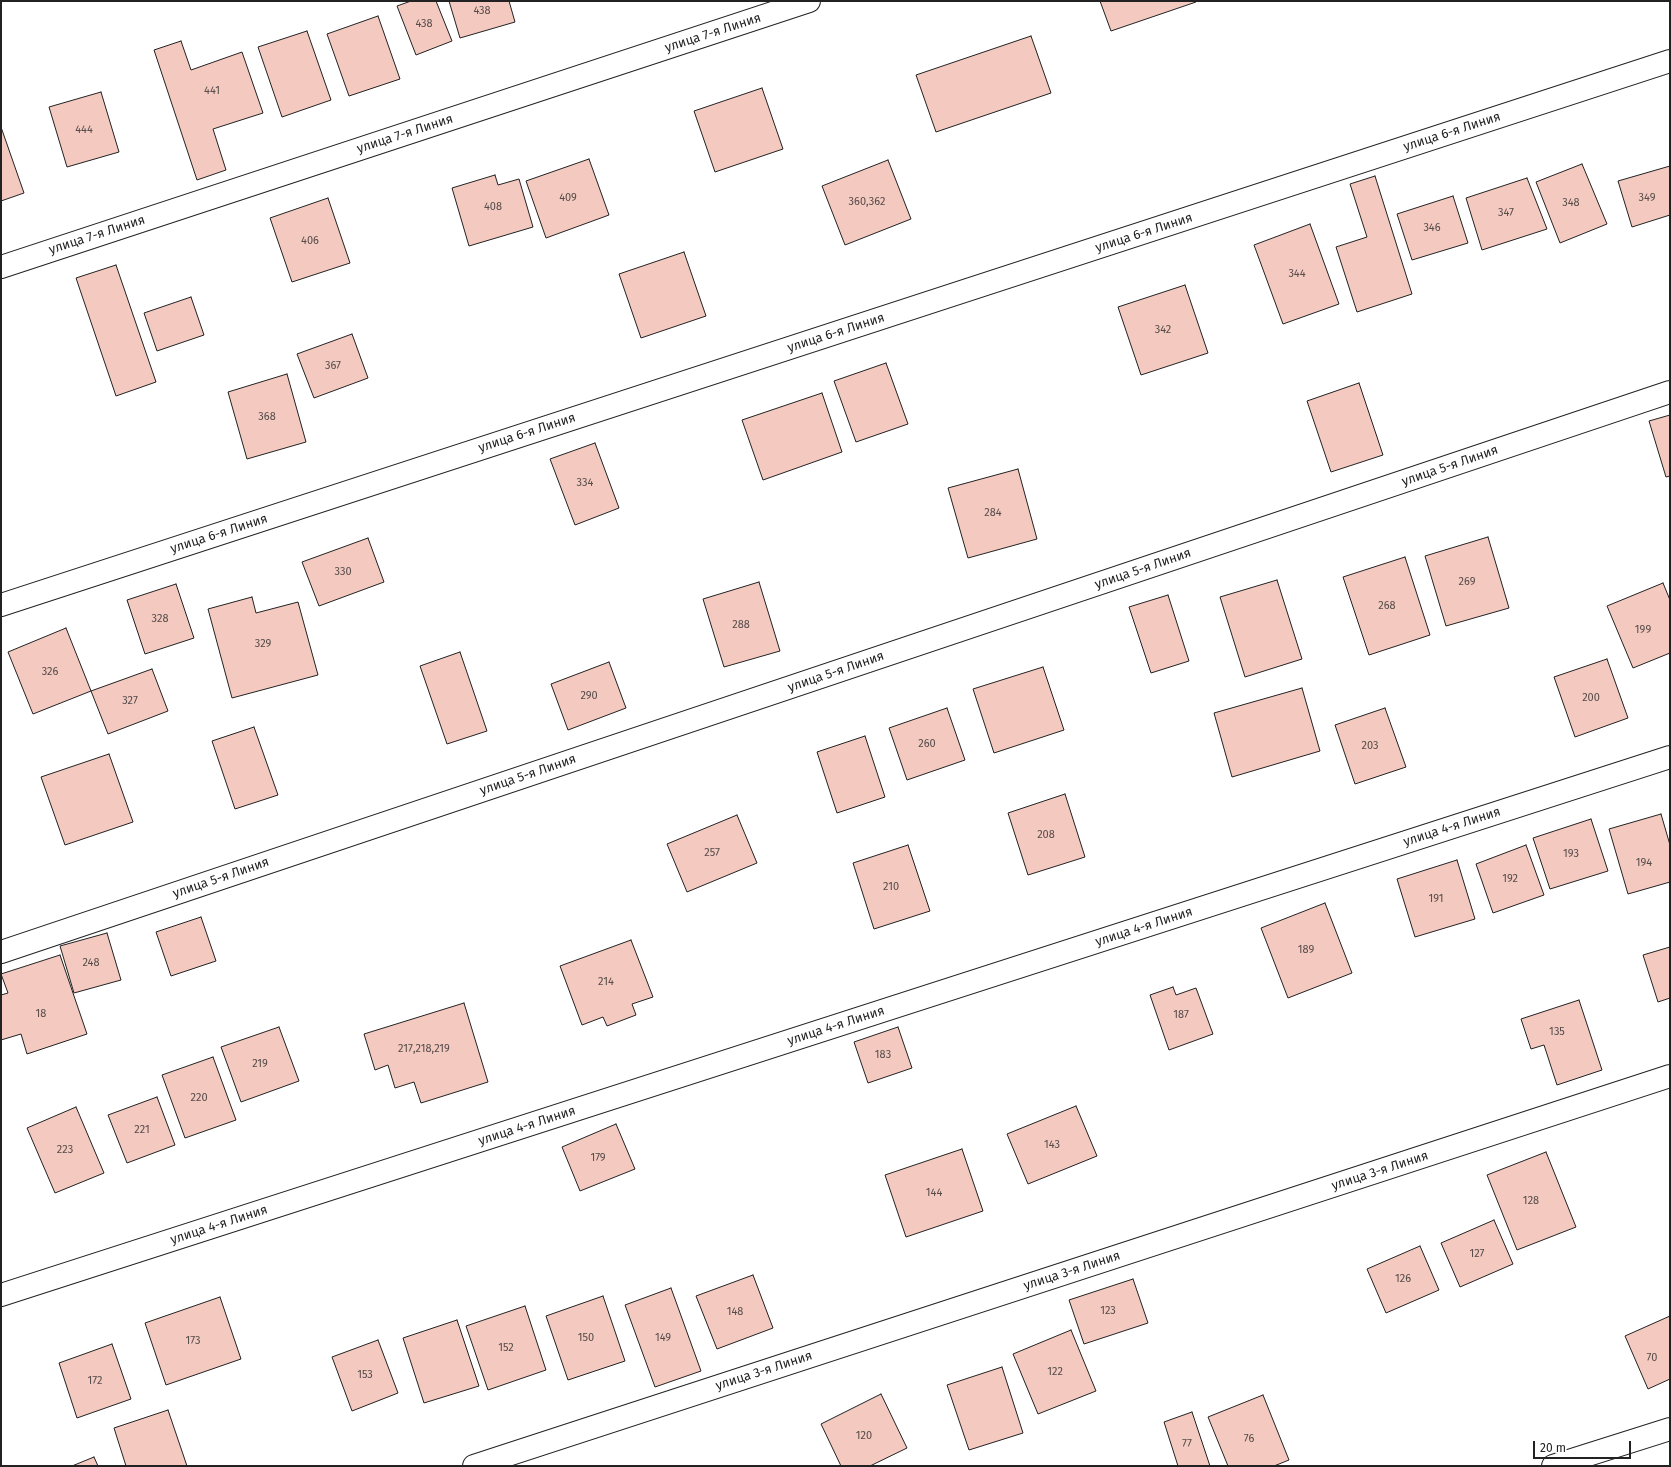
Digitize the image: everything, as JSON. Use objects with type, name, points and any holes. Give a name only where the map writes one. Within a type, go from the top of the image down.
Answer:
[{"type":"street","name":"улица 7-я Линия","points":[[1,267],[809,1]]},
{"type":"street","name":"улица 6-я Линия","points":[[1,605],[1670,61]]},
{"type":"street","name":"улица 5-я Линия","points":[[1,952],[1670,392]]},
{"type":"street","name":"улица 4-я Линия","points":[[1,1295],[1670,757]]},
{"type":"street","name":"улица 3-я Линия","points":[[474,1466],[1670,1076]]},
{"type":"street","points":[[1553,1466],[1670,1429]]},
{"type":"building","points":[[411,1],[436,1],[452,41],[416,55],[397,6]]},
{"type":"building","points":[[449,1],[509,1],[515,22],[460,38]]},
{"type":"building","points":[[1100,1],[1196,1],[1196,2],[1111,31]]},
{"type":"building","points":[[378,16],[400,79],[349,96],[327,34]]},
{"type":"building","points":[[307,31],[331,100],[282,117],[258,47]]},
{"type":"building","points":[[1031,36],[1051,93],[936,132],[916,75]]},
{"type":"building","points":[[181,41],[191,70],[242,52],[263,113],[213,129],[226,170],[197,180],[154,50]]},
{"type":"building","points":[[762,88],[783,149],[715,172],[694,111]]},
{"type":"building","points":[[101,92],[119,152],[67,167],[49,107]]},
{"type":"building","points":[[1,127],[24,193],[1,201]]},
{"type":"building","points":[[589,159],[609,215],[546,238],[526,181]]},
{"type":"building","points":[[888,160],[911,219],[845,245],[822,186]]},
{"type":"building","points":[[1582,164],[1607,224],[1560,243],[1536,182]]},
{"type":"building","points":[[1670,166],[1670,215],[1632,227],[1618,181]]},
{"type":"building","points":[[495,175],[498,185],[519,179],[533,227],[469,246],[452,188]]},
{"type":"building","points":[[1375,176],[1412,294],[1357,312],[1336,247],[1367,237],[1350,184]]},
{"type":"building","points":[[1527,178],[1547,229],[1482,250],[1466,198]]},
{"type":"building","points":[[1453,196],[1468,243],[1412,260],[1397,214]]},
{"type":"building","points":[[328,198],[350,263],[292,282],[270,218]]},
{"type":"building","points":[[1310,224],[1339,304],[1283,324],[1254,245]]},
{"type":"building","points":[[684,252],[706,316],[641,338],[619,274]]},
{"type":"building","points":[[116,265],[156,382],[116,396],[76,278]]},
{"type":"building","points":[[1185,285],[1208,353],[1141,375],[1118,307]]},
{"type":"building","points":[[191,297],[204,335],[157,351],[144,313]]},
{"type":"building","points":[[352,334],[368,378],[314,398],[297,354]]},
{"type":"building","points":[[886,363],[908,424],[856,442],[834,381]]},
{"type":"building","points":[[287,374],[306,442],[247,459],[228,392]]},
{"type":"building","points":[[1359,383],[1383,455],[1331,472],[1307,401]]},
{"type":"building","points":[[822,393],[842,452],[763,480],[742,420]]},
{"type":"building","points":[[1670,415],[1670,476],[1666,477],[1649,421]]},
{"type":"building","points":[[595,443],[619,508],[575,525],[550,459]]},
{"type":"building","points":[[1018,469],[1037,539],[968,558],[948,488]]},
{"type":"building","points":[[1488,537],[1509,608],[1446,626],[1425,556]]},
{"type":"building","points":[[368,538],[384,582],[319,606],[302,562]]},
{"type":"building","points":[[1405,557],[1430,635],[1369,655],[1343,577]]},
{"type":"building","points":[[1277,580],[1302,659],[1245,677],[1220,597]]},
{"type":"building","points":[[759,582],[780,651],[724,667],[703,599]]},
{"type":"building","points":[[1663,583],[1670,600],[1670,653],[1633,668],[1607,606]]},
{"type":"building","points":[[176,584],[194,638],[145,654],[127,600]]},
{"type":"building","points":[[1168,595],[1189,661],[1151,673],[1129,607]]},
{"type":"building","points":[[252,597],[256,613],[298,602],[318,675],[232,698],[208,609]]},
{"type":"building","points":[[66,628],[91,691],[33,714],[8,652]]},
{"type":"building","points":[[460,652],[487,731],[447,744],[420,666]]},
{"type":"building","points":[[1607,659],[1628,718],[1575,737],[1554,677]]},
{"type":"building","points":[[609,662],[626,708],[568,730],[551,684]]},
{"type":"building","points":[[1043,667],[1064,730],[994,753],[973,689]]},
{"type":"building","points":[[152,669],[168,711],[108,734],[91,691]]},
{"type":"building","points":[[1302,688],[1320,751],[1232,777],[1214,713]]},
{"type":"building","points":[[947,708],[965,760],[907,780],[889,728]]},
{"type":"building","points":[[1385,708],[1406,767],[1355,784],[1335,725]]},
{"type":"building","points":[[254,727],[278,795],[235,809],[212,741]]},
{"type":"building","points":[[865,736],[885,797],[837,813],[817,752]]},
{"type":"building","points":[[109,754],[133,822],[65,845],[41,777]]},
{"type":"building","points":[[1065,794],[1085,857],[1028,875],[1008,813]]},
{"type":"building","points":[[1661,814],[1670,845],[1670,882],[1628,894],[1609,829]]},
{"type":"building","points":[[737,815],[757,863],[687,892],[667,844]]},
{"type":"building","points":[[1591,819],[1608,871],[1550,889],[1533,838]]},
{"type":"building","points":[[908,845],[930,911],[874,929],[853,863]]},
{"type":"building","points":[[1526,845],[1544,895],[1493,913],[1476,864]]},
{"type":"building","points":[[1457,860],[1475,919],[1415,937],[1397,879]]},
{"type":"building","points":[[1325,903],[1352,973],[1288,998],[1261,928]]},
{"type":"building","points":[[201,917],[216,961],[171,976],[156,932]]},
{"type":"building","points":[[107,933],[121,980],[74,993],[60,946]]},
{"type":"building","points":[[631,940],[653,997],[632,1004],[636,1015],[607,1026],[603,1017],[582,1025],[560,966]]},
{"type":"building","points":[[1670,947],[1670,998],[1658,1002],[1643,955]]},
{"type":"building","points":[[60,955],[87,1034],[27,1054],[21,1034],[1,1040],[1,995],[8,993],[1,974]]},
{"type":"building","points":[[1173,987],[1176,995],[1196,988],[1213,1034],[1169,1050],[1150,995]]},
{"type":"building","points":[[1579,1000],[1602,1070],[1557,1085],[1544,1045],[1531,1049],[1521,1019]]},
{"type":"building","points":[[464,1003],[488,1082],[421,1103],[414,1082],[395,1088],[388,1065],[375,1070],[364,1034]]},
{"type":"building","points":[[279,1027],[299,1081],[241,1102],[221,1047]]},
{"type":"building","points":[[898,1027],[912,1068],[868,1083],[854,1042]]},
{"type":"building","points":[[213,1057],[236,1120],[185,1138],[162,1075]]},
{"type":"building","points":[[157,1097],[175,1145],[127,1163],[108,1115]]},
{"type":"building","points":[[1076,1106],[1097,1156],[1028,1184],[1007,1134]]},
{"type":"building","points":[[76,1107],[104,1173],[55,1193],[27,1128]]},
{"type":"building","points":[[616,1124],[635,1169],[580,1191],[562,1147]]},
{"type":"building","points":[[962,1149],[983,1211],[906,1237],[885,1175]]},
{"type":"building","points":[[1546,1152],[1576,1227],[1517,1250],[1487,1175]]},
{"type":"building","points":[[1494,1220],[1513,1264],[1460,1287],[1441,1243]]},
{"type":"building","points":[[1420,1246],[1439,1290],[1386,1313],[1367,1269]]},
{"type":"building","points":[[753,1275],[773,1328],[717,1349],[696,1296]]},
{"type":"building","points":[[1133,1279],[1148,1323],[1084,1344],[1069,1300]]},
{"type":"building","points":[[671,1288],[701,1371],[655,1387],[625,1305]]},
{"type":"building","points":[[603,1296],[625,1361],[568,1380],[546,1316]]},
{"type":"building","points":[[220,1297],[241,1359],[166,1385],[145,1323]]},
{"type":"building","points":[[525,1306],[546,1370],[488,1390],[466,1326]]},
{"type":"building","points":[[1670,1316],[1670,1379],[1648,1389],[1625,1336]]},
{"type":"building","points":[[457,1320],[479,1386],[424,1403],[403,1338]]},
{"type":"building","points":[[1071,1330],[1096,1391],[1038,1414],[1013,1354]]},
{"type":"building","points":[[378,1340],[398,1393],[352,1411],[332,1357]]},
{"type":"building","points":[[112,1344],[131,1399],[77,1418],[59,1363]]},
{"type":"building","points":[[1002,1367],[1023,1433],[969,1450],[947,1385]]},
{"type":"building","points":[[881,1394],[907,1448],[870,1466],[841,1466],[821,1424]]},
{"type":"building","points":[[1263,1395],[1289,1460],[1274,1466],[1228,1466],[1208,1417]]},
{"type":"building","points":[[168,1410],[187,1466],[126,1466],[114,1428]]},
{"type":"building","points":[[1192,1412],[1210,1466],[1178,1466],[1164,1422]]},
{"type":"building","points":[[94,1457],[98,1466],[72,1466]]}]
